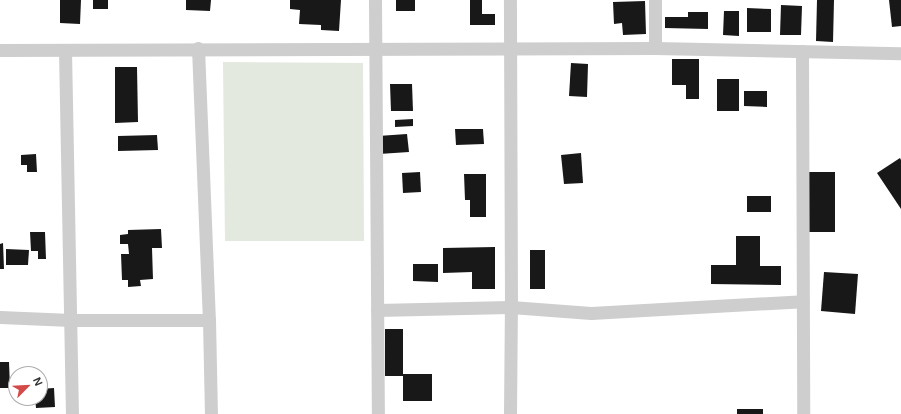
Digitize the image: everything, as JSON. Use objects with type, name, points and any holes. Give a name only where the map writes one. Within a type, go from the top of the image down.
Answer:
[{"type":"street","points":[[375,0],[378,414]]},
{"type":"street","points":[[510,0],[510,414]]},
{"type":"street","points":[[655,0],[655,48]]},
{"type":"street","points":[[198,48],[209,320],[210,414]]},
{"type":"street","points":[[0,50],[198,48],[655,48],[901,53]]},
{"type":"street","points":[[65,50],[72,414]]},
{"type":"street","points":[[802,51],[803,414]]},
{"type":"street","points":[[377,310],[511,308],[591,313],[803,301]]},
{"type":"street","points":[[0,317],[71,320],[209,320]]},
{"type":"shaded area","points":[[223,62],[363,63],[364,241],[225,241]]},
{"type":"building","points":[[60,0],[81,0],[80,24],[60,23]]},
{"type":"building","points":[[93,0],[108,0],[108,9],[93,9]]},
{"type":"building","points":[[186,0],[211,0],[210,11],[186,10]]},
{"type":"building","points":[[290,0],[341,0],[339,31],[321,30],[321,25],[299,24],[300,10],[290,9]]},
{"type":"building","points":[[396,0],[415,0],[415,11],[396,11]]},
{"type":"building","points":[[470,0],[482,0],[482,14],[495,14],[495,25],[470,25]]},
{"type":"building","points":[[817,0],[834,0],[833,42],[816,41]]},
{"type":"building","points":[[889,0],[901,0],[901,26],[892,27]]},
{"type":"building","points":[[645,1],[646,34],[623,35],[622,23],[614,24],[613,2]]},
{"type":"building","points":[[781,5],[802,6],[801,35],[780,35]]},
{"type":"building","points":[[747,8],[771,9],[771,32],[747,32]]},
{"type":"building","points":[[724,11],[739,11],[739,36],[723,35]]},
{"type":"building","points":[[688,12],[708,12],[708,29],[665,28],[665,17],[688,17]]},
{"type":"building","points":[[672,59],[699,59],[699,99],[686,99],[686,85],[672,85]]},
{"type":"building","points":[[571,63],[588,64],[587,97],[569,96]]},
{"type":"building","points":[[115,67],[137,67],[138,122],[115,123]]},
{"type":"building","points":[[717,79],[739,79],[739,111],[717,111]]},
{"type":"building","points":[[390,84],[412,84],[413,111],[391,111]]},
{"type":"building","points":[[744,91],[767,91],[767,107],[744,106]]},
{"type":"building","points":[[413,119],[413,126],[395,127],[395,120]]},
{"type":"building","points":[[455,129],[483,129],[484,144],[456,145]]},
{"type":"building","points":[[407,134],[409,152],[379,154],[378,136]]},
{"type":"building","points":[[157,135],[158,150],[118,151],[118,136]]},
{"type":"building","points":[[581,153],[583,183],[564,184],[561,155]]},
{"type":"building","points":[[36,154],[37,172],[27,172],[27,165],[21,165],[21,155]]},
{"type":"building","points":[[900,158],[901,160],[901,209],[877,173]]},
{"type":"building","points":[[420,172],[421,192],[403,193],[402,173]]},
{"type":"building","points":[[809,172],[835,172],[835,232],[809,232]]},
{"type":"building","points":[[464,174],[486,174],[486,217],[470,217],[470,200],[465,200]]},
{"type":"building","points":[[747,196],[771,196],[771,212],[747,212]]},
{"type":"building","points":[[161,229],[162,248],[152,248],[153,279],[140,280],[141,286],[128,287],[128,280],[122,280],[121,254],[129,254],[128,244],[120,244],[120,235],[128,234],[128,230]]},
{"type":"building","points":[[30,232],[45,232],[46,259],[38,259],[38,251],[31,251]]},
{"type":"building","points":[[736,236],[760,236],[760,266],[781,266],[781,285],[711,284],[711,265],[736,265]]},
{"type":"building","points":[[3,243],[4,269],[0,269],[0,244]]},
{"type":"building","points":[[495,247],[495,289],[472,289],[472,272],[443,273],[443,248]]},
{"type":"building","points":[[6,249],[29,250],[28,265],[6,265]]},
{"type":"building","points":[[530,250],[545,250],[545,289],[530,289]]},
{"type":"building","points":[[413,264],[438,264],[438,282],[413,281]]},
{"type":"building","points":[[824,272],[858,274],[855,314],[821,311]]},
{"type":"building","points":[[385,329],[403,329],[403,374],[432,374],[432,401],[403,401],[403,376],[385,376]]},
{"type":"building","points":[[0,362],[9,362],[8,388],[0,388]]},
{"type":"building","points":[[48,388],[54,388],[55,407],[36,408],[36,406],[48,406]]},
{"type":"building","points":[[737,409],[763,409],[763,414],[737,414]]}]
